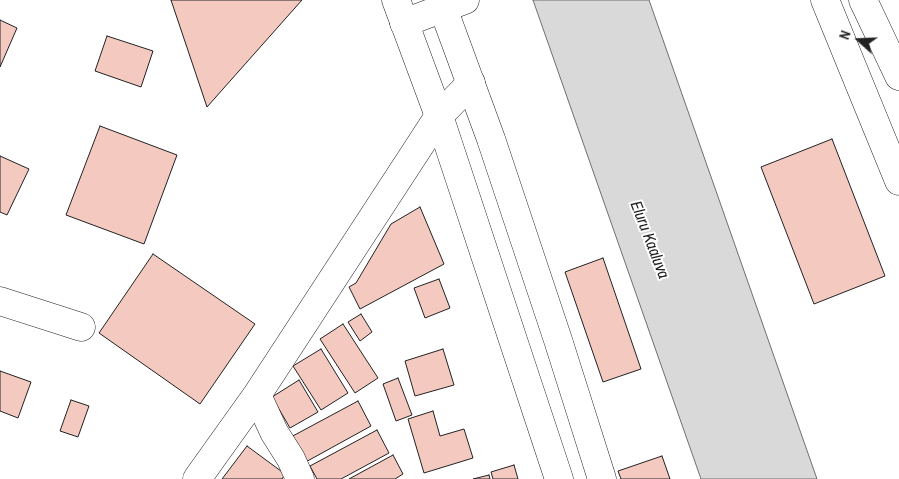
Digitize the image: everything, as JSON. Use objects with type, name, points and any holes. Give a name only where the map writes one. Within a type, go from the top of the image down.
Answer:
[{"type":"main road","points":[[863,0],[899,76]]},
{"type":"main road","points":[[824,1],[893,151],[899,181]]},
{"type":"main road","points":[[560,479],[439,116],[400,12],[450,3],[471,83],[558,340],[602,479]]},
{"type":"main road","points":[[197,479],[257,395],[439,116],[471,83]]},
{"type":"main road","points":[[0,301],[81,327]]},
{"type":"main road","points":[[257,395],[274,432],[292,459],[300,479]]},
{"type":"water","name":"Eluru Kaaluva","points":[[533,0],[649,0],[817,479],[701,479]]},
{"type":"building","points":[[171,0],[302,0],[207,107]]},
{"type":"building","points":[[0,20],[17,28],[0,67]]},
{"type":"building","points":[[107,36],[153,51],[141,87],[95,71]]},
{"type":"building","points":[[100,126],[177,155],[144,244],[66,215]]},
{"type":"building","points":[[832,139],[885,276],[814,304],[761,167]]},
{"type":"building","points":[[0,156],[29,169],[7,215],[0,212]]},
{"type":"building","points":[[420,207],[444,264],[360,309],[349,287],[356,283],[391,224]]},
{"type":"building","points":[[153,254],[255,324],[200,404],[99,333]]},
{"type":"building","points":[[603,258],[641,369],[603,382],[565,272]]},
{"type":"building","points":[[439,279],[450,308],[425,318],[414,288]]},
{"type":"building","points":[[361,314],[372,332],[360,341],[348,322]]},
{"type":"building","points":[[343,324],[378,378],[355,393],[320,339]]},
{"type":"building","points":[[321,349],[348,393],[321,410],[293,366]]},
{"type":"building","points":[[443,349],[454,385],[415,396],[405,361]]},
{"type":"building","points":[[0,371],[31,382],[18,418],[0,411]]},
{"type":"building","points":[[398,378],[412,415],[396,421],[383,384]]},
{"type":"building","points":[[299,380],[318,412],[290,428],[272,397]]},
{"type":"building","points":[[71,400],[89,406],[78,437],[60,431]]},
{"type":"building","points":[[358,401],[371,426],[302,464],[289,438]]},
{"type":"building","points":[[433,411],[440,436],[464,429],[473,458],[424,473],[408,419]]},
{"type":"building","points":[[377,430],[389,453],[341,479],[317,479],[310,466]]},
{"type":"building","points":[[247,446],[285,474],[282,479],[222,479]]},
{"type":"building","points":[[393,455],[403,474],[395,479],[349,479]]},
{"type":"building","points":[[662,456],[670,479],[621,479],[618,471]]},
{"type":"building","points":[[514,465],[518,479],[493,479],[491,472]]},
{"type":"building","points":[[489,475],[490,479],[473,479]]}]
